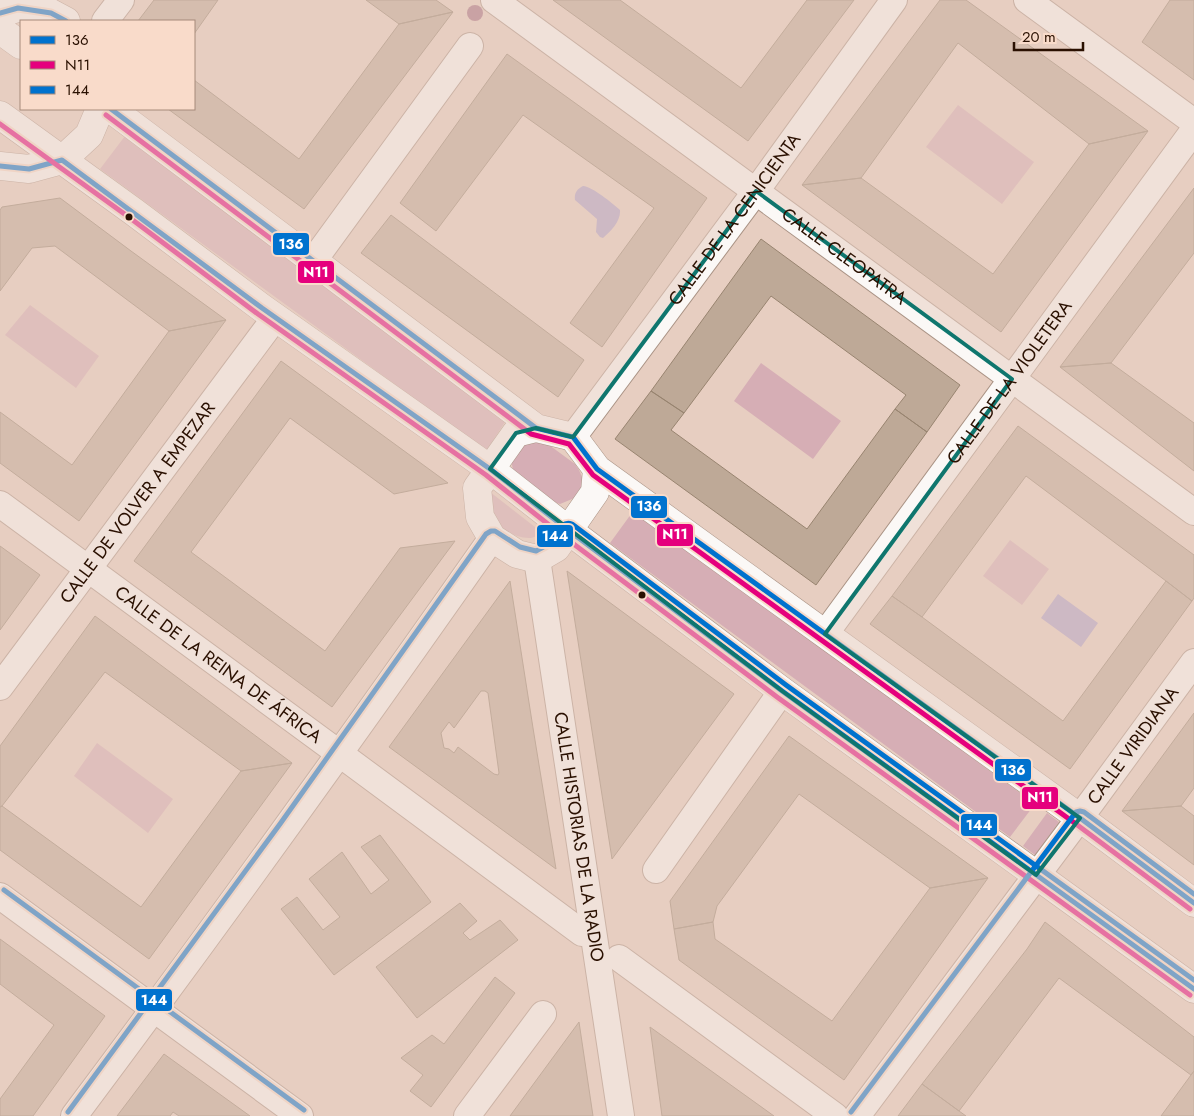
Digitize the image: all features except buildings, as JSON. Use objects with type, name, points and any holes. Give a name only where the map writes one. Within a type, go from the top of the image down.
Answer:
[{"type":"main road","points":[[0,13],[18,8],[59,11]]},
{"type":"main road","points":[[0,30],[20,44]]},
{"type":"main road","points":[[0,166],[29,169],[62,160],[89,136],[100,110]]},
{"type":"main road","points":[[113,110],[536,428],[573,437],[597,468],[1080,818],[1194,903]]},
{"type":"main road","points":[[0,115],[275,318],[490,469],[782,691],[1194,989]]},
{"type":"main road","points":[[536,428],[516,433],[477,488],[480,517],[492,538],[517,554],[537,558],[556,548],[594,492],[597,468]]},
{"type":"street","points":[[106,20],[121,0]]},
{"type":"street","name":"CALLE CLEOPATRA","points":[[494,0],[1194,512]]},
{"type":"street","name":"CALLE DE LA CENICIENTA","points":[[573,437],[756,191],[894,0]]},
{"type":"street","points":[[1027,0],[1194,122]]},
{"type":"street","points":[[314,260],[470,46]]},
{"type":"street","name":"CALLE DE LA VIOLETERA","points":[[825,634],[1194,130]]},
{"type":"street","name":"CALLE DE VOLVER A EMPEZAR","points":[[0,687],[275,318]]},
{"type":"street","name":"CALLE DE LA REINA DE ÁFRICA","points":[[0,504],[582,933]]},
{"type":"street","points":[[74,1116],[340,754],[492,538]]},
{"type":"street","name":"CALLE HISTORIAS DE LA RADIO","points":[[537,558],[621,1116]]},
{"type":"street","name":"CALLE VIRIDIANA","points":[[857,1116],[1194,662]]},
{"type":"street","points":[[656,870],[782,691]]},
{"type":"street","points":[[0,896],[300,1116]]},
{"type":"street","points":[[619,958],[834,1116]]},
{"type":"street","points":[[467,1116],[542,1014]]},
{"type":"highlighted area","points":[[756,191],[1012,379],[825,634],[1080,818],[1036,875],[782,691],[490,469],[516,433],[536,428],[573,437]]},
{"type":"shaded area","points":[[958,105],[1034,162],[1002,204],[926,147]]},
{"type":"shaded area","points":[[125,136],[507,419],[486,451],[100,169]]},
{"type":"shaded area","points":[[583,186],[597,192],[620,210],[617,222],[603,238],[596,232],[597,219],[575,200],[576,192]]},
{"type":"shaded area","points":[[30,305],[99,356],[76,388],[5,335]]},
{"type":"shaded area","points":[[761,363],[841,421],[813,459],[734,401]]},
{"type":"shaded area","points":[[523,441],[545,442],[575,464],[582,477],[582,487],[577,497],[560,504],[549,500],[513,470],[511,459]]},
{"type":"shaded area","points":[[490,492],[544,534],[531,538],[520,537],[493,521]]},
{"type":"shaded area","points":[[634,510],[1035,804],[1010,837],[610,543]]},
{"type":"shaded area","points":[[1010,540],[1049,569],[1022,605],[983,576]]},
{"type":"shaded area","points":[[1058,594],[1098,623],[1081,647],[1041,618]]},
{"type":"shaded area","points":[[97,743],[173,799],[148,833],[74,776]]},
{"type":"shaded area","points":[[1047,813],[1059,822],[1035,855],[1023,846]]},
{"type":"transit line","name":"136","points":[[0,13],[18,8],[51,13],[64,20]]},
{"type":"transit line","name":"136","points":[[112,110],[536,428],[573,437],[597,469],[1080,818],[1194,903]]},
{"type":"transit line","name":"N11","points":[[106,115],[531,434],[569,444],[593,475],[1076,824],[1190,909]]},
{"type":"transit line","name":"N11","points":[[0,124],[258,314],[486,475],[563,536],[777,697],[1190,995]]},
{"type":"transit line","name":"136","points":[[0,166],[29,169],[62,160],[262,308],[490,469],[782,691],[1194,989]]},
{"type":"transit line","name":"144","points":[[68,1112],[280,824],[486,534],[491,531],[495,531],[520,547],[536,551],[551,542],[562,526],[568,523],[572,524],[786,685],[1194,980]]},
{"type":"transit line","name":"144","points":[[851,1112],[1076,812],[1084,812],[1194,894]]},
{"type":"transit line","name":"144","points":[[4,890],[304,1110]]}]
